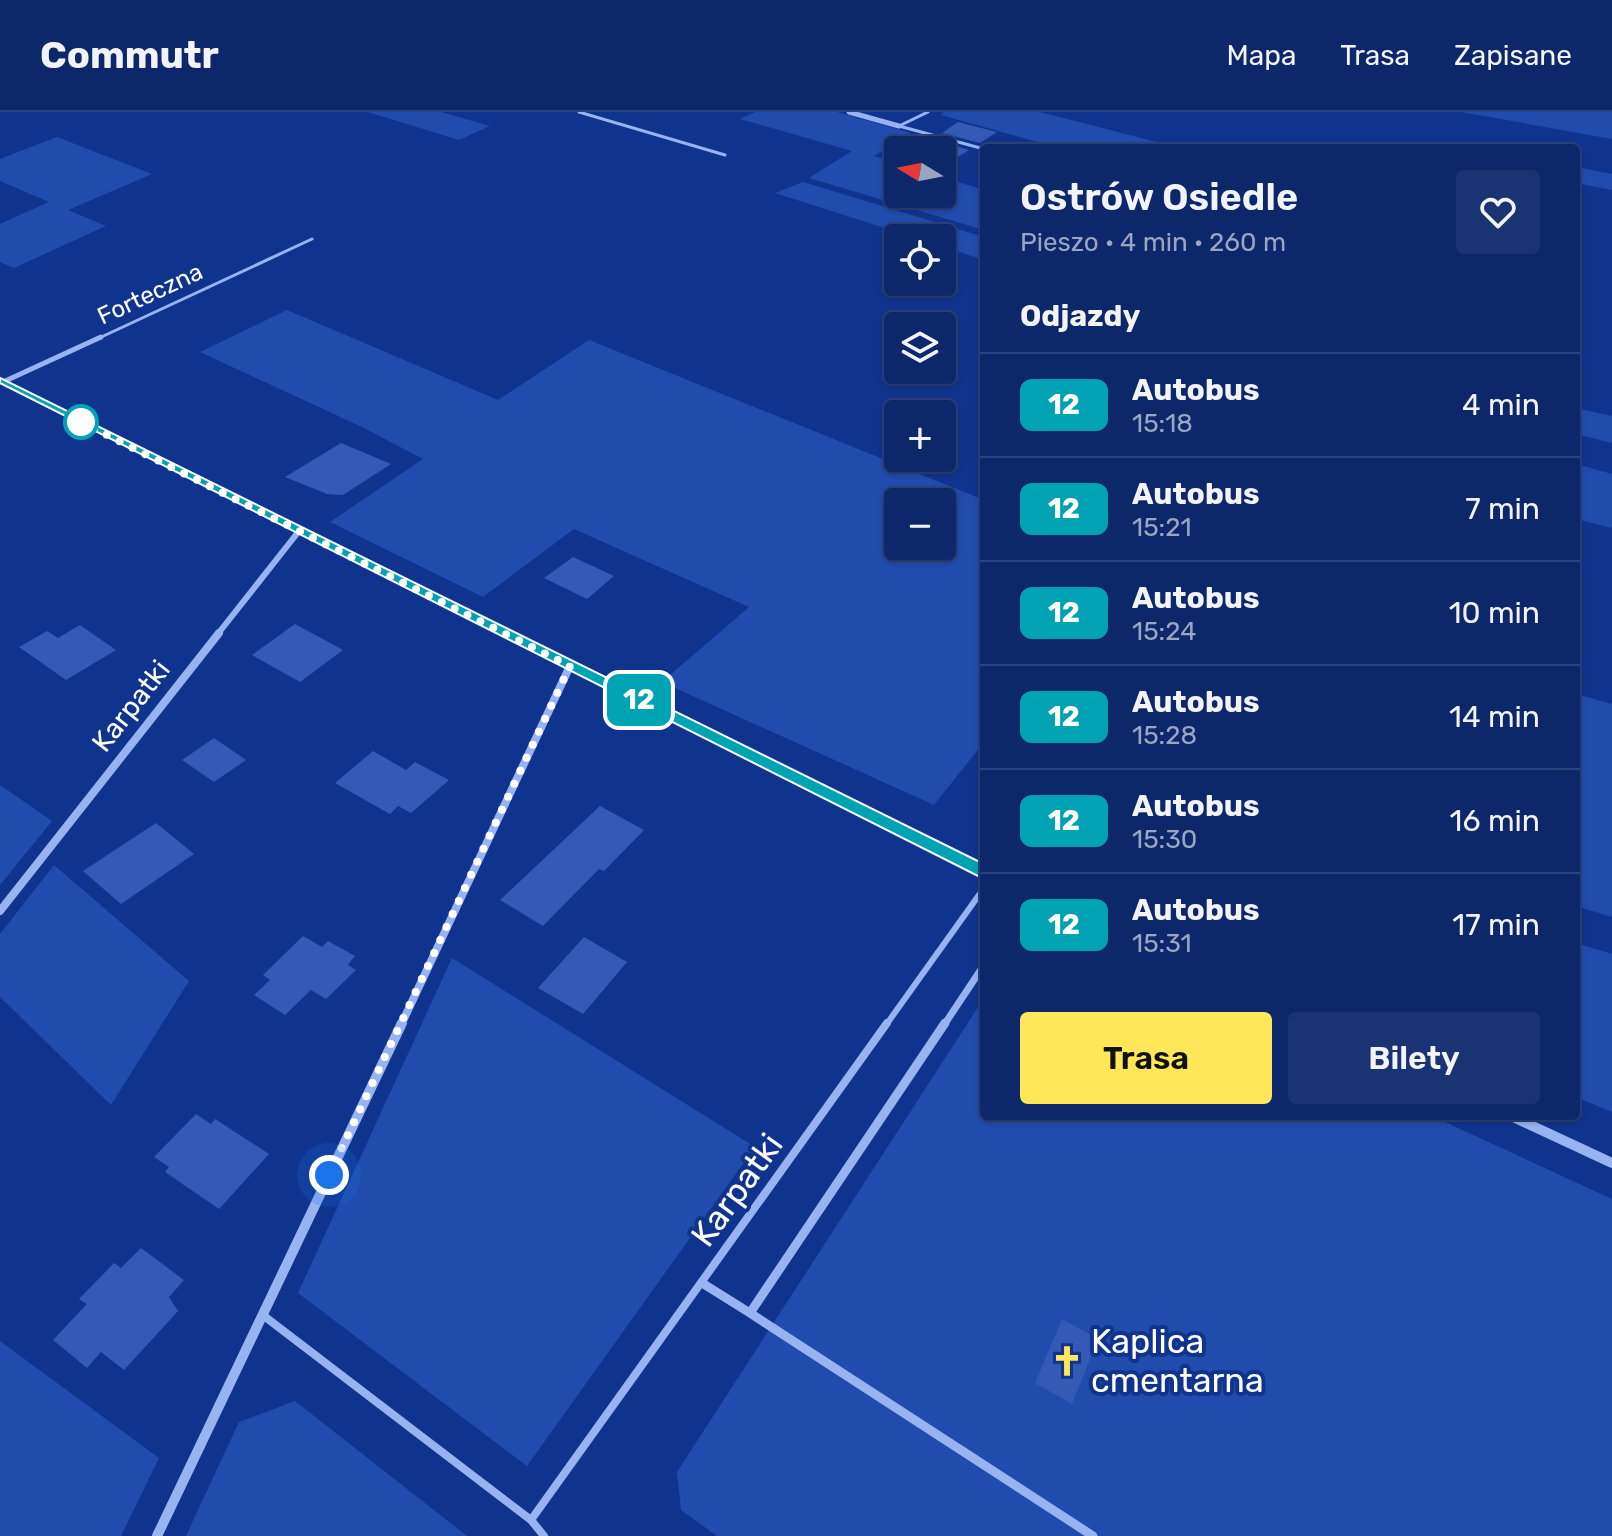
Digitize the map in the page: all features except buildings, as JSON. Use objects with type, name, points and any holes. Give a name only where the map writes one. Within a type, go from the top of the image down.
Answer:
[{"type":"street","points":[[849,112],[899,126]]},
{"type":"street","points":[[1,382],[980,870]]},
{"type":"street","name":"Karpatki","points":[[0,911],[299,531]]},
{"type":"street","points":[[157,1536],[570,666]]},
{"type":"street","points":[[750,1313],[980,971]]},
{"type":"street","points":[[1520,1120],[1612,1163]]},
{"type":"street","points":[[702,1283],[1093,1536]]},
{"type":"lane","points":[[579,112],[725,155]]},
{"type":"lane","points":[[899,126],[928,112]]},
{"type":"lane","points":[[899,126],[980,148]]},
{"type":"lane","name":"Forteczna","points":[[1,382],[312,239]]},
{"type":"lane","name":"Karpatki","points":[[531,1520],[980,894]]},
{"type":"lane","points":[[264,1316],[531,1520],[544,1536]]},
{"type":"shaded area","points":[[368,112],[441,112],[490,126],[459,140]]},
{"type":"shaded area","points":[[755,112],[837,112],[911,133],[906,136],[884,136],[884,150],[874,156],[884,159],[884,200],[809,178],[852,151],[740,119]]},
{"type":"shaded area","points":[[944,112],[1040,112],[1164,144],[1035,144],[1038,142],[941,115]]},
{"type":"shaded area","points":[[1462,112],[1612,112],[1612,139]]},
{"type":"shaded area","points":[[57,137],[152,174],[68,210],[106,226],[14,268],[0,262],[0,224],[49,202],[0,181],[0,159]]},
{"type":"shaded area","points":[[1580,168],[1612,174],[1612,190],[1580,184]]},
{"type":"shaded area","points":[[956,181],[980,189],[980,229],[910,208],[956,208]]},
{"type":"shaded area","points":[[803,182],[941,224],[884,224],[884,228],[775,193]]},
{"type":"shaded area","points":[[956,228],[980,236],[980,259],[956,251]]},
{"type":"shaded area","points":[[287,310],[498,400],[589,340],[884,459],[884,472],[915,472],[954,488],[884,488],[884,560],[956,560],[956,489],[980,498],[980,747],[934,805],[662,682],[749,607],[574,529],[483,597],[330,522],[423,459],[362,427],[200,352]]},
{"type":"shaded area","points":[[1580,409],[1612,416],[1612,443],[1580,435]]},
{"type":"shaded area","points":[[1580,465],[1612,474],[1612,528],[1580,520]]},
{"type":"shaded area","points":[[1580,695],[1612,704],[1612,917],[1580,907]]},
{"type":"shaded area","points":[[0,785],[52,821],[0,885]]},
{"type":"shaded area","points":[[54,865],[189,981],[111,1105],[0,997],[0,934]]},
{"type":"shaded area","points":[[1580,944],[1612,954],[1612,1112],[1580,1099]]},
{"type":"shaded area","points":[[452,958],[755,1147],[527,1466],[298,1293]]},
{"type":"shaded area","points":[[980,1004],[980,1120],[1441,1120],[1612,1199],[1612,1536],[717,1536],[681,1510],[677,1472]]},
{"type":"shaded area","points":[[0,1341],[159,1458],[121,1536],[0,1536]]},
{"type":"shaded area","points":[[295,1401],[467,1536],[186,1536],[239,1422]]},
{"type":"bus line","name":"12","points":[[0,381],[980,870]]},
{"type":"place","name":"Kaplica cmentarna","points":[[1067,1361]]},
{"type":"route","points":[[81,422],[570,666],[329,1175]]}]
